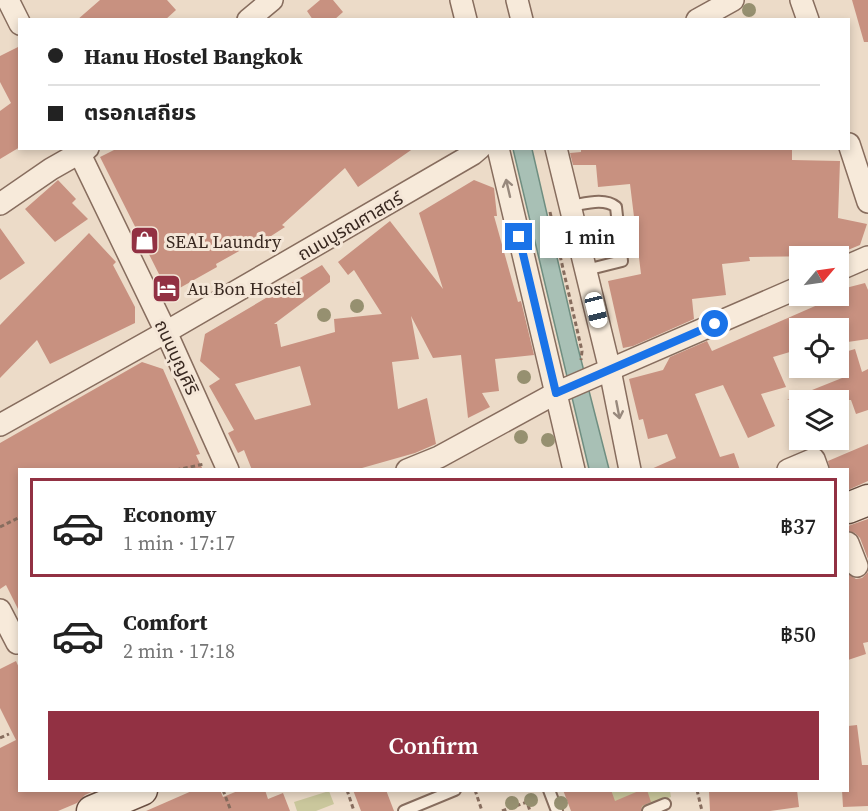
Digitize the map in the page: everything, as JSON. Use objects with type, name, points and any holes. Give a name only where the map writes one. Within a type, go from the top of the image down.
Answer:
[{"type":"street","points":[[8,0],[18,20]]},
{"type":"street","points":[[250,18],[272,0]]},
{"type":"street","points":[[461,0],[466,18]]},
{"type":"street","points":[[518,0],[522,18]]},
{"type":"street","points":[[701,18],[733,0]]},
{"type":"street","points":[[801,0],[807,18]]},
{"type":"street","points":[[850,147],[868,202]]},
{"type":"street","points":[[0,204],[82,150]]},
{"type":"street","name":"ถนนบุญศิริ","points":[[82,150],[225,465]]},
{"type":"street","name":"ถนนบูรณศาสตร์","points":[[0,425],[166,332],[477,150]]},
{"type":"street","points":[[499,150],[561,391],[574,468]]},
{"type":"street","points":[[556,150],[610,370],[630,468]]},
{"type":"street","points":[[849,265],[868,257]]},
{"type":"street","points":[[412,468],[439,458],[561,391],[789,292]]},
{"type":"street","points":[[793,468],[814,459],[817,468]]},
{"type":"street","points":[[849,508],[868,500]]},
{"type":"street","points":[[849,546],[857,566]]},
{"type":"street","points":[[0,610],[12,646]]},
{"type":"street","points":[[92,811],[136,799]]},
{"type":"lane","points":[[570,206],[603,201],[616,207],[622,261],[586,270]]},
{"type":"lane","points":[[404,811],[450,792]]},
{"type":"lane","points":[[550,792],[557,811]]},
{"type":"lane","points":[[648,811],[665,804]]},
{"type":"path","points":[[550,213],[582,358]]},
{"type":"path","points":[[196,468],[225,465]]},
{"type":"path","points":[[0,527],[18,518]]},
{"type":"path","points":[[0,738],[9,734]]},
{"type":"path","points":[[224,792],[231,811]]},
{"type":"path","points":[[348,792],[354,811]]},
{"type":"path","points":[[476,792],[482,811]]},
{"type":"path","points":[[697,792],[702,811]]},
{"type":"path","points":[[502,811],[527,802],[530,811]]},
{"type":"shaded area","points":[[513,150],[532,150],[577,344],[609,468],[589,468]]},
{"type":"shaded area","points":[[329,792],[334,804],[316,811],[297,811],[294,802]]},
{"type":"shaded area","points":[[604,792],[670,792],[671,797],[631,811],[612,811]]},
{"type":"building","points":[[100,0],[167,0],[176,10],[167,18],[79,18]]},
{"type":"building","points":[[320,0],[333,0],[343,12],[336,18],[312,18],[307,11]]},
{"type":"building","points":[[852,0],[868,0],[868,42],[864,42]]},
{"type":"building","points":[[18,47],[18,148],[0,159],[0,111],[11,103],[0,82],[0,56]]},
{"type":"building","points":[[114,150],[411,150],[358,187],[345,168],[282,225],[285,227],[216,264],[217,267],[169,294],[100,157]]},
{"type":"building","points":[[581,150],[792,150],[792,160],[840,161],[838,218],[867,224],[860,245],[849,249],[849,246],[789,246],[789,257],[749,257],[750,261],[722,264],[726,295],[692,299],[694,319],[633,346],[623,348],[608,281],[641,274],[630,184],[598,187],[596,165],[573,165],[570,153],[581,152]]},
{"type":"building","points":[[58,180],[76,199],[72,203],[88,219],[55,242],[25,209]]},
{"type":"building","points":[[474,180],[494,188],[497,216],[494,216],[518,302],[521,301],[534,355],[495,359],[499,391],[482,393],[490,407],[468,418],[461,355],[433,358],[411,316],[419,359],[392,362],[398,409],[427,398],[436,444],[415,453],[362,468],[251,468],[244,450],[238,453],[228,433],[234,430],[209,386],[220,379],[200,361],[205,334],[322,265],[330,276],[330,282],[274,324],[277,324],[281,347],[335,332],[334,319],[382,314],[354,270],[348,275],[338,262],[390,221],[443,289],[419,213]],"holes":[[[300,366],[311,405],[255,420],[235,384]]]},
{"type":"building","points":[[0,228],[25,263],[0,280]]},
{"type":"building","points":[[89,233],[116,262],[113,265],[135,307],[135,323],[50,364],[37,340],[0,378],[0,325]]},
{"type":"building","points":[[865,283],[868,290],[868,339],[849,342],[849,318],[789,318],[789,352],[773,357],[786,387],[761,394],[775,426],[748,438],[723,385],[695,394],[720,457],[734,453],[739,468],[654,468],[676,458],[667,434],[648,439],[643,419],[639,420],[629,379],[663,370],[670,357],[707,341],[712,351],[815,306],[849,306],[849,287]]},
{"type":"building","points":[[855,349],[862,372],[868,369],[868,410],[856,414],[849,400],[849,390],[812,390],[842,378],[849,378],[849,351]]},
{"type":"building","points":[[142,362],[163,369],[200,454],[196,455],[202,468],[18,468],[18,609],[6,585],[0,589],[0,443]]},
{"type":"building","points":[[868,444],[868,481],[849,490],[849,468],[830,468],[828,461]]},
{"type":"building","points":[[868,519],[868,559],[860,538],[849,531],[849,526]]},
{"type":"building","points":[[868,572],[868,642],[863,643],[866,654],[849,660],[849,575],[856,579],[862,578]]},
{"type":"building","points":[[16,661],[18,666],[18,792],[92,792],[77,803],[58,811],[0,811],[0,748],[16,740],[0,708],[0,669]]},
{"type":"building","points":[[857,725],[862,765],[868,765],[868,806],[843,807],[842,792],[849,792],[849,726]]},
{"type":"building","points":[[189,792],[221,792],[223,797],[235,792],[266,792],[268,799],[283,793],[290,811],[146,811]]},
{"type":"building","points":[[354,792],[387,792],[394,811],[361,811]]},
{"type":"building","points":[[564,792],[612,792],[615,801],[636,792],[648,792],[651,802],[642,806],[641,811],[571,811]]},
{"type":"building","points":[[709,792],[797,792],[799,807],[770,811],[710,811]]},
{"type":"place","name":"SEAL Laundry","points":[[145,241]]},
{"type":"place","name":"Au Bon Hostel","points":[[166,288]]},
{"type":"route","points":[[519,237],[556,393],[715,324]]}]
